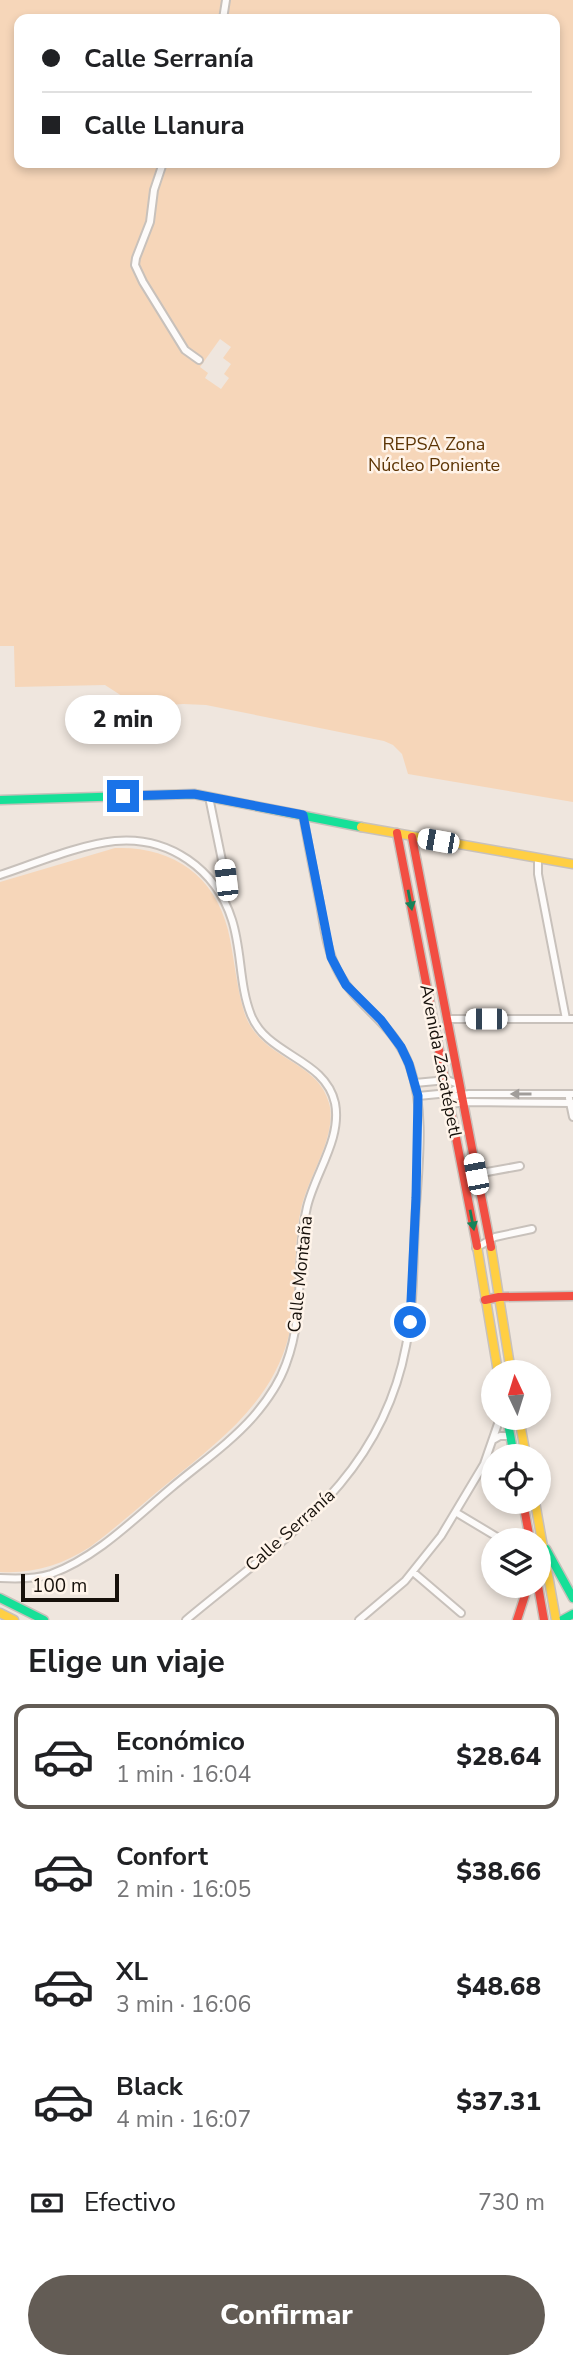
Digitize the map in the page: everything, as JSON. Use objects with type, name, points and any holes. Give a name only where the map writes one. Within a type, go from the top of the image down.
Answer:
[{"type":"main road","points":[[0,800],[185,794],[573,864]]},
{"type":"main road","name":"Avenida Zacatépetl","points":[[397,833],[477,1248],[496,1360]]},
{"type":"main road","name":"Avenida Zacatépetl","points":[[412,837],[510,1360]]},
{"type":"main road","points":[[404,867],[418,864]]},
{"type":"main road","points":[[421,956],[435,953]]},
{"type":"main road","points":[[485,1300],[499,1297],[573,1296]]},
{"type":"main road","points":[[509,1430],[512,1444]]},
{"type":"main road","points":[[551,1558],[563,1585],[573,1598]]},
{"type":"main road","points":[[551,1593],[556,1620]]},
{"type":"main road","points":[[1,1598],[44,1620]]},
{"type":"main road","points":[[517,1620],[524,1598]]},
{"type":"main road","points":[[540,1598],[544,1620]]},
{"type":"main road","points":[[0,1613],[14,1620]]},
{"type":"main road","points":[[562,1620],[573,1614]]},
{"type":"street","points":[[161,168],[154,190],[150,222],[135,265],[185,350],[199,360]]},
{"type":"street","points":[[209,797],[226,880]]},
{"type":"street","name":"Calle Serranía","points":[[186,1620],[332,1496],[351,1473],[380,1425],[401,1371],[410,1322],[417,1185],[418,1096],[401,1047],[381,1020],[346,985],[331,957],[303,815]]},
{"type":"street","name":"Calle Montaña","points":[[0,875],[114,841],[155,844],[192,862],[213,882],[229,912],[237,939],[246,999],[254,1023],[272,1043],[320,1076],[331,1093],[336,1112],[334,1133],[306,1213],[300,1304],[295,1335],[286,1367],[268,1397],[235,1435],[93,1551],[49,1574],[0,1578]]},
{"type":"street","points":[[448,1019],[569,1019],[538,874],[538,858]]},
{"type":"street","points":[[415,1083],[445,1080],[460,1092]]},
{"type":"street","points":[[448,1098],[460,1092],[572,1102]]},
{"type":"street","points":[[418,1096],[448,1098],[460,1092],[571,1094],[573,1117]]},
{"type":"street","points":[[476,1174],[520,1166]]},
{"type":"street","points":[[477,1248],[495,1237],[532,1229]]},
{"type":"street","points":[[359,1620],[413,1572],[457,1513],[484,1464],[496,1430]]},
{"type":"street","points":[[493,1440],[500,1436],[510,1436]]},
{"type":"street","points":[[457,1513],[482,1528]]},
{"type":"street","points":[[413,1572],[461,1613]]},
{"type":"street","points":[[0,1585],[11,1579]]},
{"type":"green space","name":"REPSA Zona Núcleo Poniente","points":[[0,0],[573,0],[573,802],[408,774],[402,754],[384,741],[206,705],[139,707],[105,685],[15,687],[14,646],[0,646]],"holes":[[[220,339],[231,347],[223,358],[231,364],[224,374],[229,378],[221,389],[205,378],[208,373],[200,367]]]},
{"type":"green space","points":[[115,848],[154,852],[172,858],[201,879],[212,893],[228,930],[243,1008],[250,1025],[260,1038],[312,1076],[322,1088],[329,1103],[329,1129],[298,1224],[294,1303],[289,1335],[281,1359],[257,1401],[206,1452],[90,1547],[47,1567],[0,1572],[0,882]]},
{"type":"traffic: fast","points":[[0,800],[194,794],[361,827]]},
{"type":"traffic: fast","points":[[509,1430],[512,1444]]},
{"type":"traffic: fast","points":[[551,1558],[573,1598]]},
{"type":"traffic: fast","points":[[0,1598],[44,1620]]},
{"type":"traffic: fast","points":[[562,1620],[573,1614]]},
{"type":"traffic: slow","points":[[361,827],[573,864]]},
{"type":"traffic: slow","points":[[477,1246],[496,1360]]},
{"type":"traffic: slow","points":[[491,1247],[509,1360]]},
{"type":"traffic: slow","points":[[521,1430],[524,1444]]},
{"type":"traffic: slow","points":[[537,1514],[556,1620]]},
{"type":"traffic: slow","points":[[0,1613],[14,1620]]},
{"type":"traffic: jam","points":[[397,833],[477,1246]]},
{"type":"traffic: jam","points":[[412,837],[491,1247]]},
{"type":"traffic: jam","points":[[485,1300],[499,1297],[573,1296]]},
{"type":"traffic: jam","points":[[525,1514],[528,1528]]},
{"type":"traffic: jam","points":[[517,1620],[524,1598]]},
{"type":"traffic: jam","points":[[540,1598],[544,1620]]},
{"type":"route","points":[[123,796],[194,794],[303,815],[326,938],[334,965],[346,985],[390,1030],[401,1047],[418,1096],[410,1322]]}]
